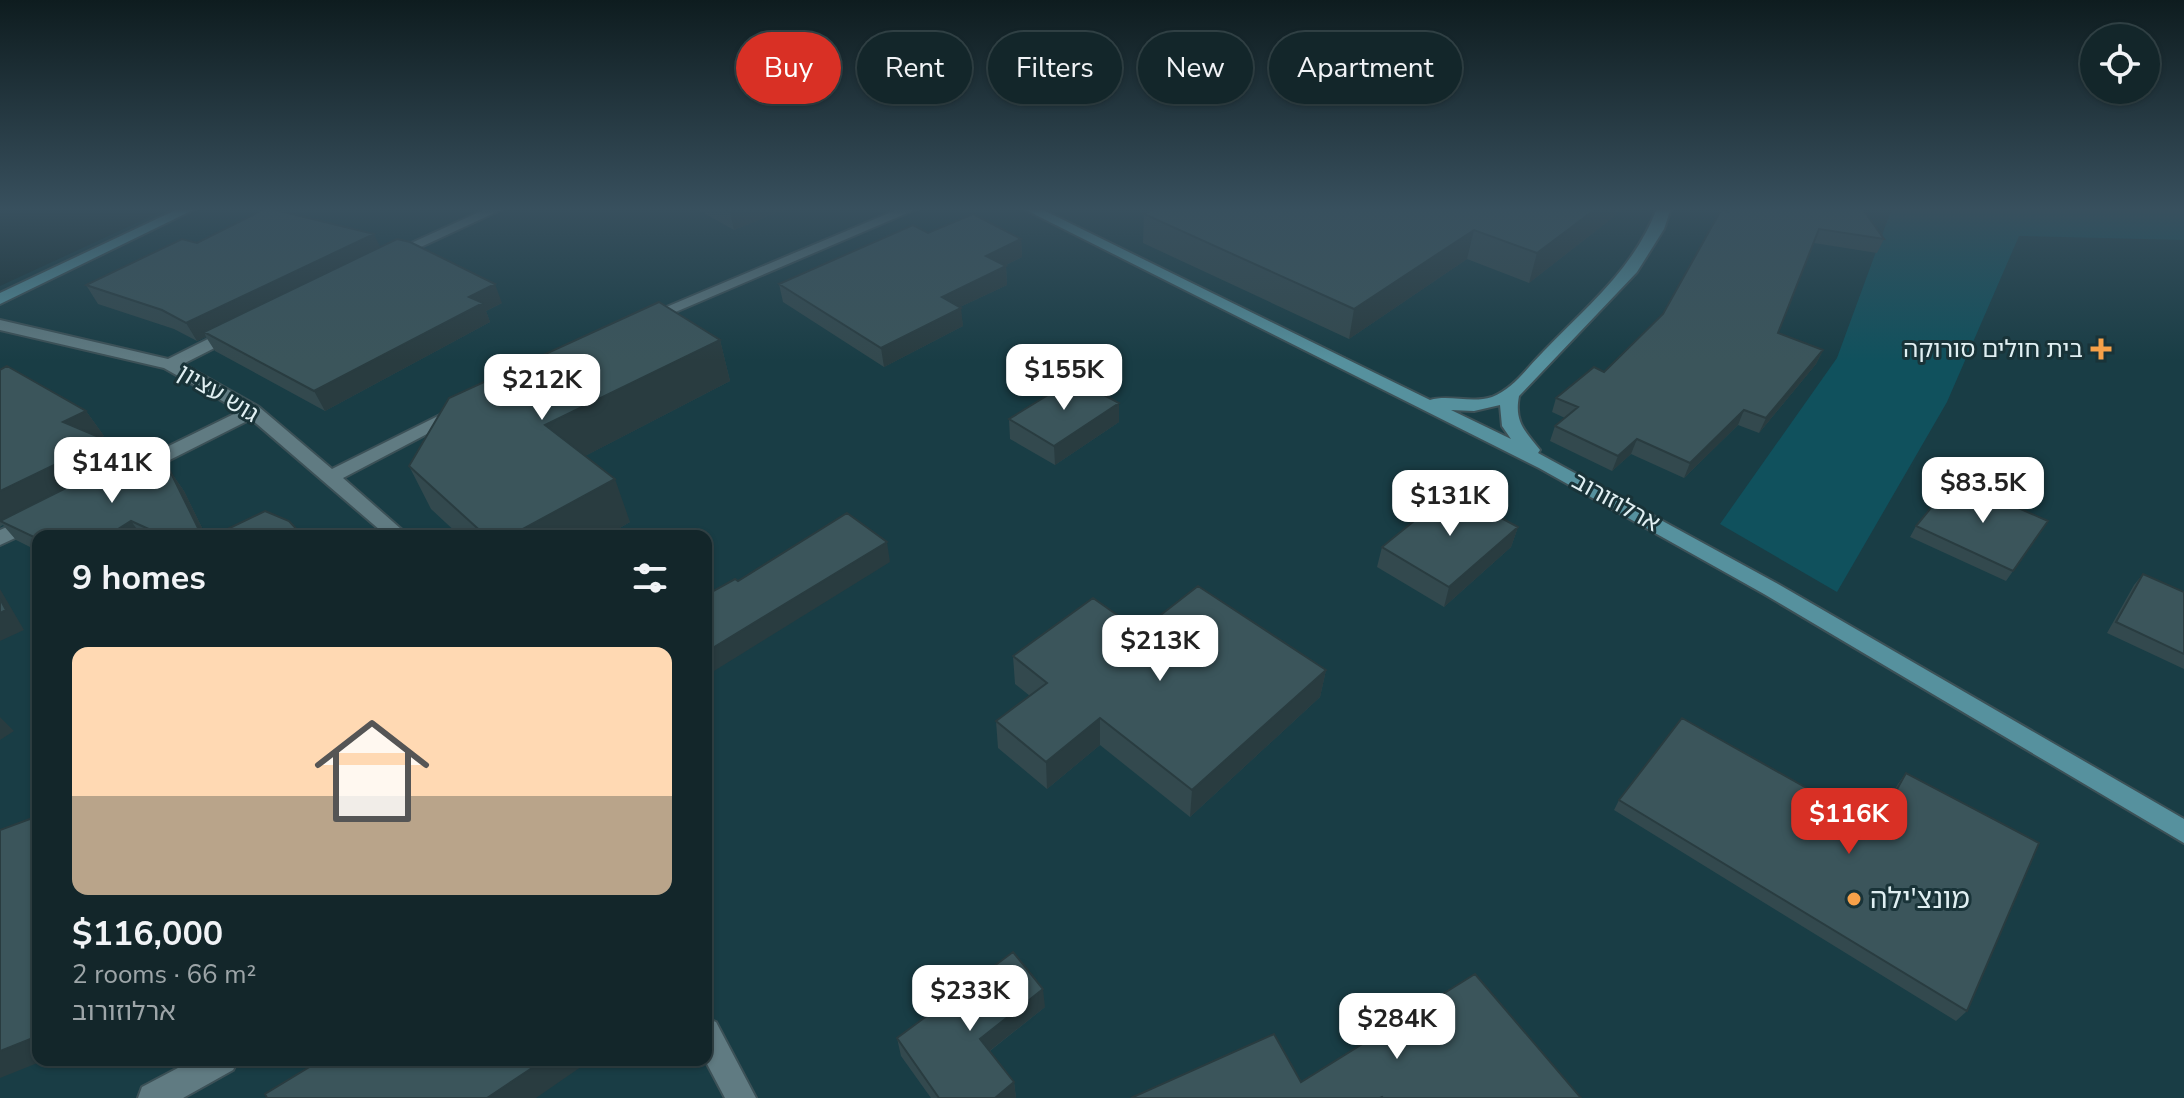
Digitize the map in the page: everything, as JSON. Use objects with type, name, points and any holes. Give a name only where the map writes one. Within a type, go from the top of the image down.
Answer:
[{"type":"street","points":[[0,299],[83,259]]},
{"type":"street","points":[[375,263],[383,259]]},
{"type":"street","points":[[629,328],[787,259]]},
{"type":"street","name":"ארלוזורוב","points":[[1137,259],[1546,464],[1771,589],[2184,832]]},
{"type":"street","points":[[1418,399],[1456,406],[1487,404],[1511,395],[1604,299],[1637,259]]},
{"type":"street","points":[[170,364],[252,323]]},
{"type":"street","name":"גוש עציון","points":[[0,325],[170,364],[253,411],[392,530]]},
{"type":"street","points":[[1511,395],[1506,411],[1510,428],[1546,464]]},
{"type":"street","points":[[332,476],[473,405]]},
{"type":"street","points":[[112,482],[253,411]]},
{"type":"street","points":[[0,538],[56,510]]},
{"type":"street","points":[[712,1043],[741,1098]]},
{"type":"street","points":[[153,1098],[212,1066]]},
{"type":"shaded area","points":[[58,259],[2184,259],[2184,1098],[0,1098],[0,286]]},
{"type":"shaded area","points":[[1873,259],[2009,259],[1947,402],[1837,592],[1720,524],[1837,358]]},
{"type":"building","points":[[140,259],[321,259],[186,323],[162,310],[86,285]]},
{"type":"building","points":[[355,259],[445,259],[495,284],[469,297],[483,303],[314,391],[204,332]]},
{"type":"building","points":[[835,259],[992,259],[1006,266],[942,297],[961,308],[881,348],[779,284]]},
{"type":"building","points":[[1244,259],[1430,259],[1354,309]]},
{"type":"building","points":[[1694,259],[1807,259],[1778,333],[1823,350],[1766,418],[1744,410],[1690,463],[1637,439],[1618,456],[1555,426],[1578,407],[1556,398],[1594,367],[1604,372],[1663,314]]},
{"type":"building","points":[[659,302],[720,340],[545,425],[615,479],[521,530],[479,530],[409,466],[449,398]]},
{"type":"building","points":[[7,366],[86,411],[63,422],[106,440],[0,491],[0,370]]},
{"type":"building","points":[[1074,379],[1119,403],[1054,446],[1009,419]]},
{"type":"building","points":[[132,455],[170,471],[199,530],[151,530],[131,521],[117,530],[32,530],[32,536],[0,521]]},
{"type":"building","points":[[1954,480],[2048,521],[2013,571],[1916,526]]},
{"type":"building","points":[[1451,491],[1518,527],[1449,587],[1382,547]]},
{"type":"building","points":[[265,511],[289,521],[297,530],[225,530]]},
{"type":"building","points":[[847,513],[887,542],[712,648],[712,592],[735,579],[738,581]]},
{"type":"building","points":[[2143,574],[2184,592],[2184,654],[2116,622]]},
{"type":"building","points":[[1198,586],[1326,670],[1192,790],[1100,718],[1046,762],[996,721],[1047,683],[1013,656],[1093,598],[1140,631]]},
{"type":"building","points":[[0,599],[6,610],[0,613]]},
{"type":"building","points":[[1682,718],[1876,827],[1906,773],[2039,843],[1967,1011],[1619,800]]},
{"type":"building","points":[[32,818],[32,1038],[0,1051],[0,830]]},
{"type":"building","points":[[1013,952],[1043,989],[980,1039],[1014,1082],[995,1098],[939,1098],[897,1038]]},
{"type":"building","points":[[1475,974],[1581,1098],[1131,1098],[1274,1034],[1301,1082]]},
{"type":"building","points":[[311,1066],[535,1066],[487,1098],[267,1098],[265,1094]]},
{"type":"place","name":"בית חולים סורוקה","points":[[2101,349]]},
{"type":"place","name":"מונצ'ילה","points":[[1854,899]]}]
